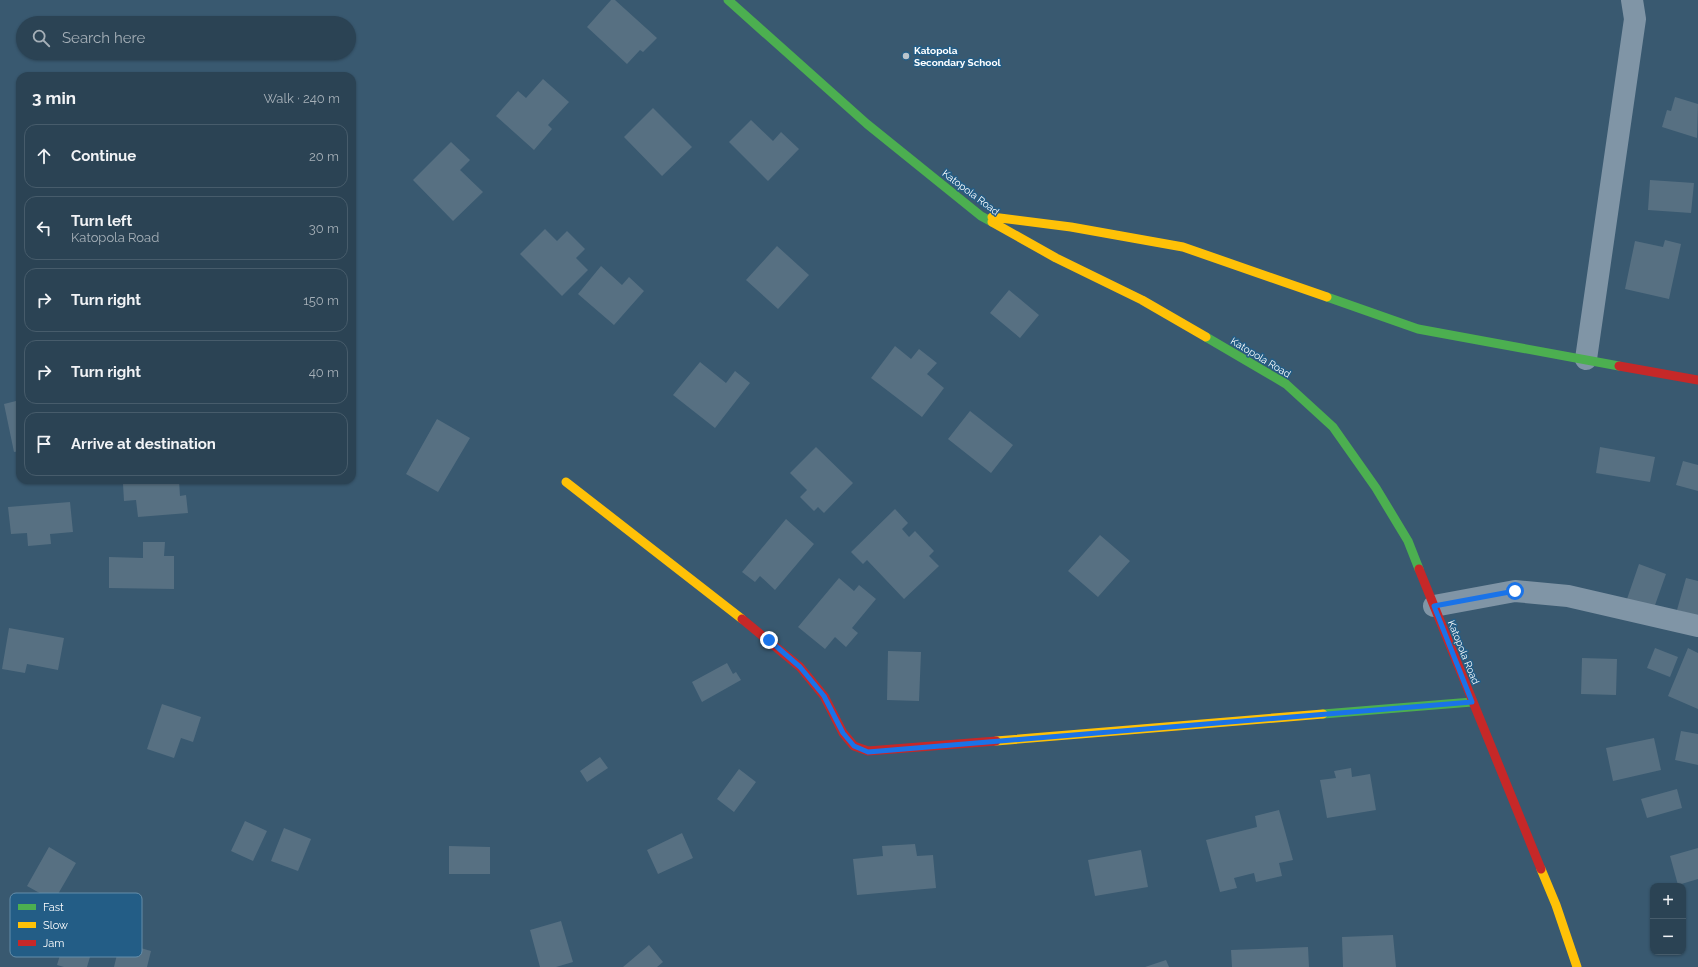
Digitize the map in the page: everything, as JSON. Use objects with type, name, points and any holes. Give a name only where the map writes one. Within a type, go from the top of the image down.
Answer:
[{"type":"street","name":"Katopola Road","points":[[728,0],[867,124],[981,216],[1056,258],[1142,300],[1286,384],[1334,427],[1376,488],[1408,541],[1472,702],[1556,905],[1577,967]]},
{"type":"street","points":[[1586,359],[1635,19],[1632,0]]},
{"type":"street","points":[[981,216],[1071,227],[1183,247],[1418,328],[1698,380]]},
{"type":"street","points":[[566,482],[769,640],[800,667],[824,696],[843,733],[854,746],[868,752],[1472,702]]},
{"type":"street","points":[[1434,606],[1515,591],[1568,596],[1698,626]]},
{"type":"building","points":[[611,0],[615,0],[657,38],[643,52],[640,50],[627,64],[587,27]]},
{"type":"building","points":[[543,79],[569,102],[548,125],[552,129],[534,150],[496,116],[518,91],[526,98]]},
{"type":"building","points":[[1675,97],[1698,104],[1697,138],[1662,127],[1667,110],[1671,111]]},
{"type":"building","points":[[653,108],[692,147],[662,176],[624,137]]},
{"type":"building","points":[[751,120],[773,141],[781,132],[799,149],[768,181],[729,142]]},
{"type":"building","points":[[451,142],[470,160],[460,170],[483,192],[453,221],[413,180]]},
{"type":"building","points":[[1650,180],[1694,183],[1691,213],[1648,210]]},
{"type":"building","points":[[545,229],[557,241],[567,231],[585,249],[576,258],[588,270],[562,296],[520,254]]},
{"type":"building","points":[[1665,240],[1681,244],[1669,299],[1625,289],[1635,241],[1663,247]]},
{"type":"building","points":[[777,246],[809,275],[778,309],[746,280]]},
{"type":"building","points":[[601,266],[622,285],[629,277],[644,291],[614,325],[578,294]]},
{"type":"building","points":[[1009,290],[1039,315],[1020,338],[990,313]]},
{"type":"building","points":[[895,346],[911,359],[919,349],[937,363],[927,374],[944,388],[922,417],[871,378]]},
{"type":"building","points":[[700,362],[726,383],[735,371],[750,383],[715,428],[673,395]]},
{"type":"building","points":[[16,401],[16,452],[14,452],[4,404]]},
{"type":"building","points":[[970,411],[1013,445],[991,473],[948,439]]},
{"type":"building","points":[[437,419],[470,438],[438,492],[406,474]]},
{"type":"building","points":[[816,447],[853,483],[824,513],[818,507],[814,511],[800,497],[807,490],[790,473]]},
{"type":"building","points":[[1600,447],[1655,457],[1650,482],[1596,473]]},
{"type":"building","points":[[1683,461],[1698,465],[1698,491],[1676,485]]},
{"type":"building","points":[[123,484],[179,484],[180,496],[186,495],[188,513],[138,517],[136,500],[124,501]]},
{"type":"building","points":[[70,502],[73,532],[50,534],[51,544],[28,546],[27,533],[11,534],[8,507]]},
{"type":"building","points":[[895,509],[908,523],[902,529],[909,537],[915,531],[934,551],[929,556],[939,566],[904,599],[867,560],[863,564],[851,552]]},
{"type":"building","points":[[786,519],[814,544],[775,590],[760,576],[755,582],[742,572]]},
{"type":"building","points":[[1100,535],[1130,561],[1098,597],[1068,571]]},
{"type":"building","points":[[143,542],[165,542],[164,556],[174,556],[174,589],[109,588],[109,557],[143,558]]},
{"type":"building","points":[[1639,564],[1666,574],[1654,608],[1627,599]]},
{"type":"building","points":[[839,578],[854,591],[859,585],[876,599],[852,628],[858,633],[846,647],[835,637],[825,649],[798,627]]},
{"type":"building","points":[[1686,578],[1698,581],[1698,616],[1677,610]]},
{"type":"building","points":[[9,628],[64,638],[58,670],[27,664],[25,673],[2,669]]},
{"type":"building","points":[[1655,648],[1678,657],[1670,677],[1647,668]]},
{"type":"building","points":[[1688,648],[1698,653],[1698,709],[1668,696]]},
{"type":"building","points":[[888,651],[921,652],[919,701],[887,700]]},
{"type":"building","points":[[1582,658],[1617,659],[1616,695],[1581,694]]},
{"type":"building","points":[[727,663],[733,674],[736,672],[741,680],[702,702],[692,682]]},
{"type":"building","points":[[162,704],[201,717],[193,742],[181,738],[174,758],[147,749]]},
{"type":"building","points":[[1681,731],[1698,734],[1698,765],[1675,760]]},
{"type":"building","points":[[1654,738],[1661,770],[1613,781],[1606,748]]},
{"type":"building","points":[[600,757],[608,768],[587,782],[580,771]]},
{"type":"building","points":[[1351,768],[1352,777],[1370,774],[1376,810],[1327,818],[1320,780],[1336,778],[1334,771]]},
{"type":"building","points":[[739,769],[756,782],[734,812],[717,799]]},
{"type":"building","points":[[1677,789],[1682,808],[1647,818],[1641,799]]},
{"type":"building","points":[[1279,810],[1293,860],[1279,863],[1282,876],[1256,882],[1254,873],[1234,878],[1237,888],[1220,892],[1206,840],[1257,827],[1255,816]]},
{"type":"building","points":[[245,821],[267,831],[253,861],[231,851]]},
{"type":"building","points":[[284,828],[311,839],[298,871],[271,861]]},
{"type":"building","points":[[682,833],[693,858],[658,874],[647,850]]},
{"type":"building","points":[[915,844],[917,856],[933,855],[936,888],[857,895],[853,859],[883,856],[882,846]]},
{"type":"building","points":[[449,846],[490,847],[490,874],[449,874]]},
{"type":"building","points":[[49,847],[76,863],[59,893],[40,893],[27,886]]},
{"type":"building","points":[[1698,848],[1698,879],[1685,883],[1677,883],[1670,856]]},
{"type":"building","points":[[1141,850],[1148,887],[1095,896],[1088,860]]},
{"type":"building","points":[[561,921],[573,962],[556,967],[540,967],[530,930]]},
{"type":"building","points":[[1393,935],[1396,967],[1343,967],[1342,937]]},
{"type":"building","points":[[649,945],[663,962],[657,967],[623,967]]},
{"type":"building","points":[[1308,947],[1309,967],[1232,967],[1231,950]]},
{"type":"building","points":[[142,948],[151,951],[147,967],[114,967],[116,957],[142,957]]},
{"type":"building","points":[[59,957],[90,957],[87,967],[64,967],[57,965]]},
{"type":"building","points":[[1166,960],[1169,967],[1145,967]]},
{"type":"traffic: fast","points":[[728,0],[867,124],[981,216],[992,222]]},
{"type":"traffic: fast","points":[[1327,297],[1418,329],[1619,366]]},
{"type":"traffic: fast","points":[[1206,337],[1286,384],[1333,427],[1376,488],[1408,541],[1419,569]]},
{"type":"traffic: fast","points":[[1323,714],[1472,702]]},
{"type":"traffic: slow","points":[[992,217],[1071,227],[1183,247],[1327,297]]},
{"type":"traffic: slow","points":[[992,222],[1056,258],[1142,300],[1206,337]]},
{"type":"traffic: slow","points":[[566,482],[742,619]]},
{"type":"traffic: slow","points":[[996,741],[1323,714]]},
{"type":"traffic: slow","points":[[1541,869],[1556,905],[1577,967]]},
{"type":"traffic: jam","points":[[1619,366],[1698,380]]},
{"type":"traffic: jam","points":[[1419,569],[1541,869]]},
{"type":"traffic: jam","points":[[742,619],[800,667],[824,696],[843,733],[854,746],[868,751],[996,741]]},
{"type":"place","name":"Katopola Secondary School","points":[[906,56]]},
{"type":"route","points":[[769,640],[800,667],[824,696],[843,733],[854,746],[868,752],[1472,702],[1434,606],[1515,591]]}]
